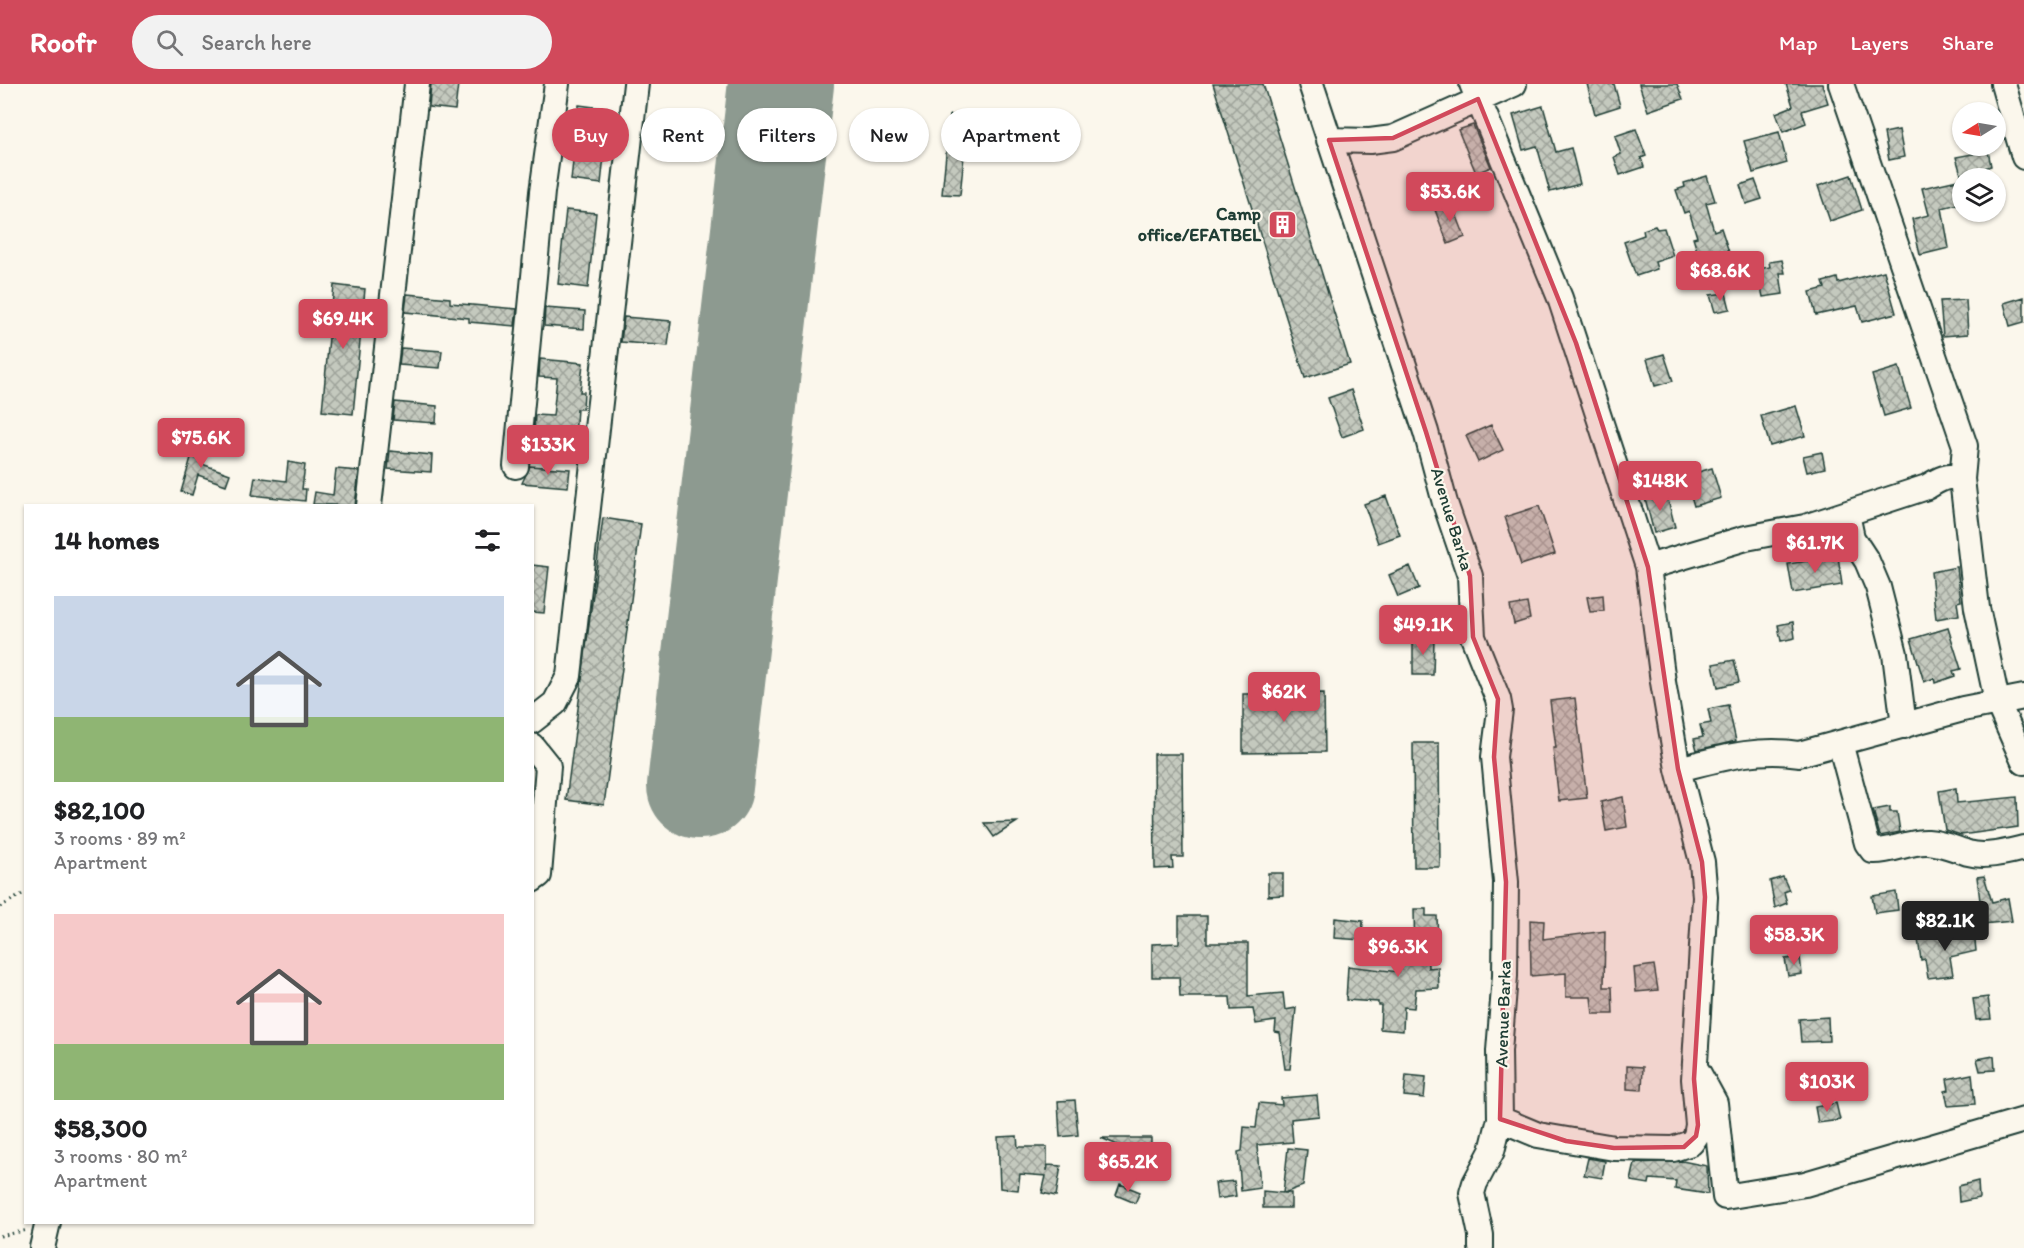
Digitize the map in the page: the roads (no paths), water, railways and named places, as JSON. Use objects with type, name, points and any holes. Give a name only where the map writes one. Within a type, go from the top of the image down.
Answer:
[{"type":"street","points":[[369,504],[417,84]]},
{"type":"street","points":[[516,466],[542,192],[557,84]]},
{"type":"street","points":[[534,719],[555,703],[569,676],[636,84]]},
{"type":"street","name":"Avenue Barka","points":[[1311,84],[1407,372],[1445,503],[1470,576],[1473,637],[1498,699],[1500,710],[1494,757],[1506,882],[1506,976],[1499,1051],[1500,1119],[1492,1151],[1474,1183],[1473,1193],[1481,1235],[1481,1248]]},
{"type":"street","points":[[1329,140],[1370,141],[1393,138],[1475,92],[1514,84]]},
{"type":"street","points":[[1840,84],[1965,446],[1962,479],[1977,608],[1997,701],[2024,762]]},
{"type":"street","points":[[2003,84],[2024,157]]},
{"type":"street","points":[[1475,92],[1560,298],[1648,567],[1663,681],[1678,769],[1702,862],[1705,897],[1695,1067],[1698,1125],[1696,1136],[1684,1147],[1614,1148],[1538,1135],[1500,1119]]},
{"type":"street","points":[[1648,567],[1746,538],[1805,527],[1927,487],[1944,477],[1956,476],[1962,479]]},
{"type":"street","points":[[1846,514],[1852,538],[1867,561],[1878,587],[1895,654],[1904,726]]},
{"type":"street","points":[[1678,769],[1750,752],[1779,751],[1799,754],[1997,701],[2024,697]]},
{"type":"street","points":[[1840,743],[1867,843],[1873,851],[1910,842],[1930,842],[1955,847],[1969,853],[1988,855],[2024,848]]},
{"type":"street","points":[[534,748],[548,766],[539,875],[534,879]]},
{"type":"street","points":[[1695,1067],[1715,1103],[1725,1197],[1805,1184],[2024,1120]]},
{"type":"place","name":"Camp office/EFATBEL","points":[[1282,224]]}]
